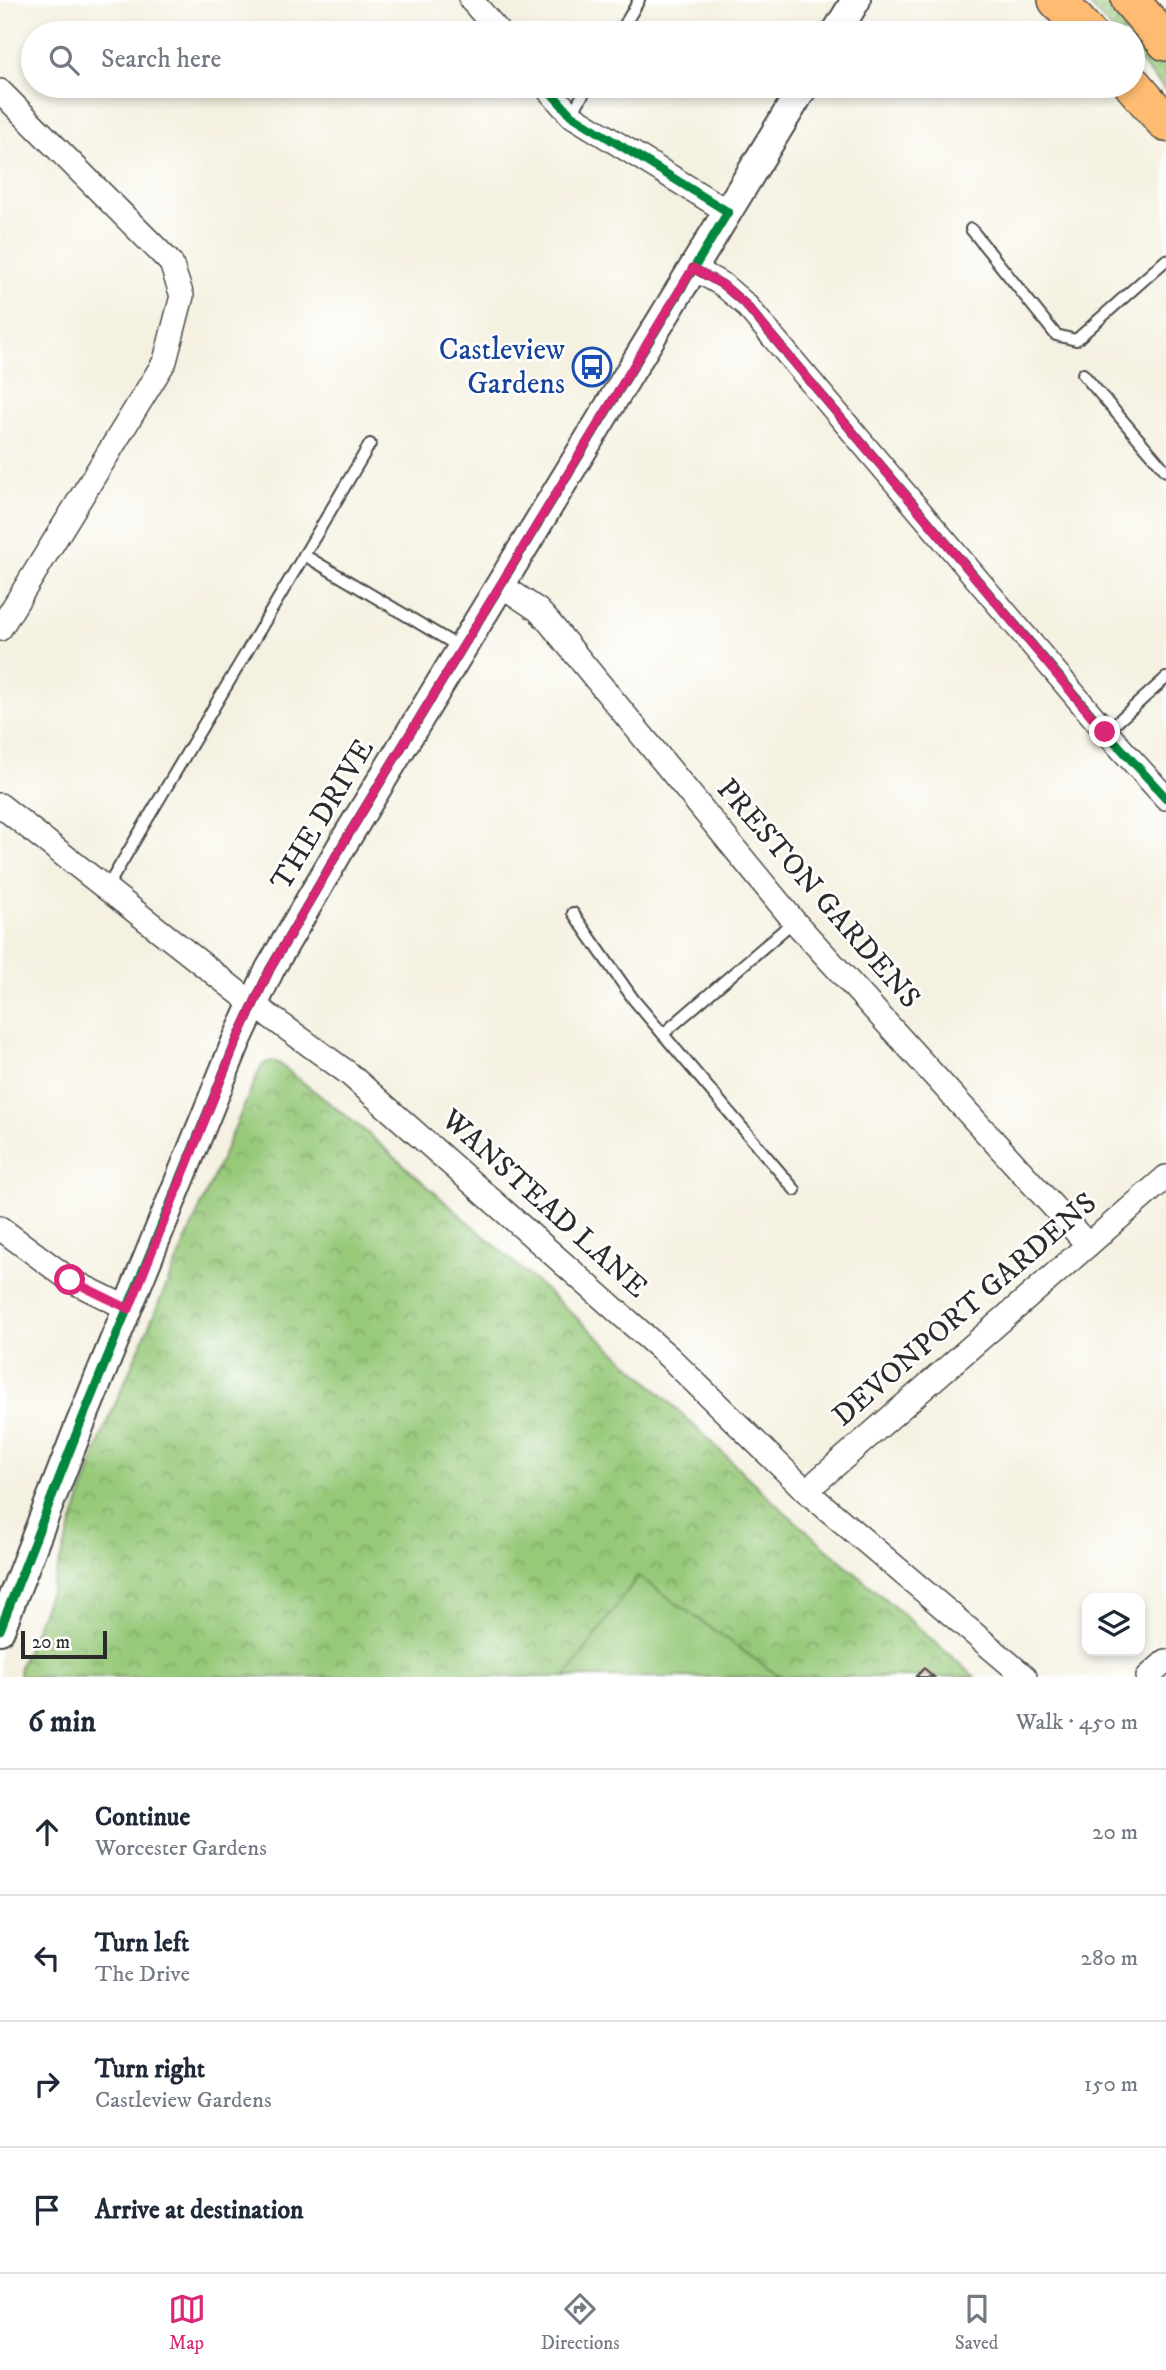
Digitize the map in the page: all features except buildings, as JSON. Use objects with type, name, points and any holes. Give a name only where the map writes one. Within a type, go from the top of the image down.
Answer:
[{"type":"highway","points":[[1058,0],[1076,21]]},
{"type":"highway","points":[[1130,0],[1166,42]]},
{"type":"highway","points":[[1144,98],[1166,123]]},
{"type":"street","points":[[471,0],[489,21]]},
{"type":"street","points":[[843,21],[856,0]]},
{"type":"street","points":[[0,91],[172,263],[182,296],[165,361],[0,629]]},
{"type":"street","points":[[556,98],[571,115],[728,212]]},
{"type":"street","name":"THE DRIVE","points":[[0,1630],[79,1427],[236,1042],[270,969],[344,842],[797,98]]},
{"type":"street","points":[[693,268],[723,285],[745,304],[1105,732],[1166,798]]},
{"type":"street","name":"PRESTON GARDENS","points":[[502,584],[549,621],[794,921],[1088,1245]]},
{"type":"street","name":"WANSTEAD LANE","points":[[0,805],[253,1004],[348,1073],[669,1357],[806,1491],[1025,1677]]},
{"type":"street","name":"DEVONPORT GARDENS","points":[[806,1491],[1166,1177]]},
{"type":"street","points":[[0,1228],[70,1280],[129,1309]]},
{"type":"street","points":[[1148,1677],[1166,1661]]},
{"type":"lane","points":[[627,21],[639,0]]},
{"type":"lane","points":[[571,115],[582,98]]},
{"type":"lane","points":[[971,229],[1056,335],[1076,340],[1166,260]]},
{"type":"lane","points":[[1083,374],[1166,471]]},
{"type":"lane","points":[[106,889],[370,444]]},
{"type":"lane","points":[[304,555],[462,649]]},
{"type":"lane","points":[[1105,732],[1166,678]]},
{"type":"lane","points":[[573,913],[634,1000],[795,1190]]},
{"type":"lane","points":[[663,1034],[794,921]]},
{"type":"green space","points":[[1085,0],[1112,0],[1130,21],[1104,21]]},
{"type":"green space","points":[[1145,38],[1166,62],[1166,91],[1145,67]]},
{"type":"green space","points":[[272,1061],[365,1131],[638,1372],[779,1507],[975,1677],[19,1677],[20,1666],[50,1592],[101,1437],[260,1069],[265,1063]]},
{"type":"green space","points":[[638,1576],[780,1677],[566,1677]]},
{"type":"cycle path","points":[[0,1630],[79,1427],[236,1042],[270,969],[344,842],[728,212],[571,115],[556,98]]},
{"type":"cycle path","points":[[693,268],[723,285],[745,304],[1106,732],[1166,798]]},
{"type":"place","name":"Castleview Gardens","points":[[592,367]]},
{"type":"route","points":[[70,1280],[129,1309],[236,1042],[270,969],[344,842],[693,268],[723,285],[745,304],[1105,732]]}]
